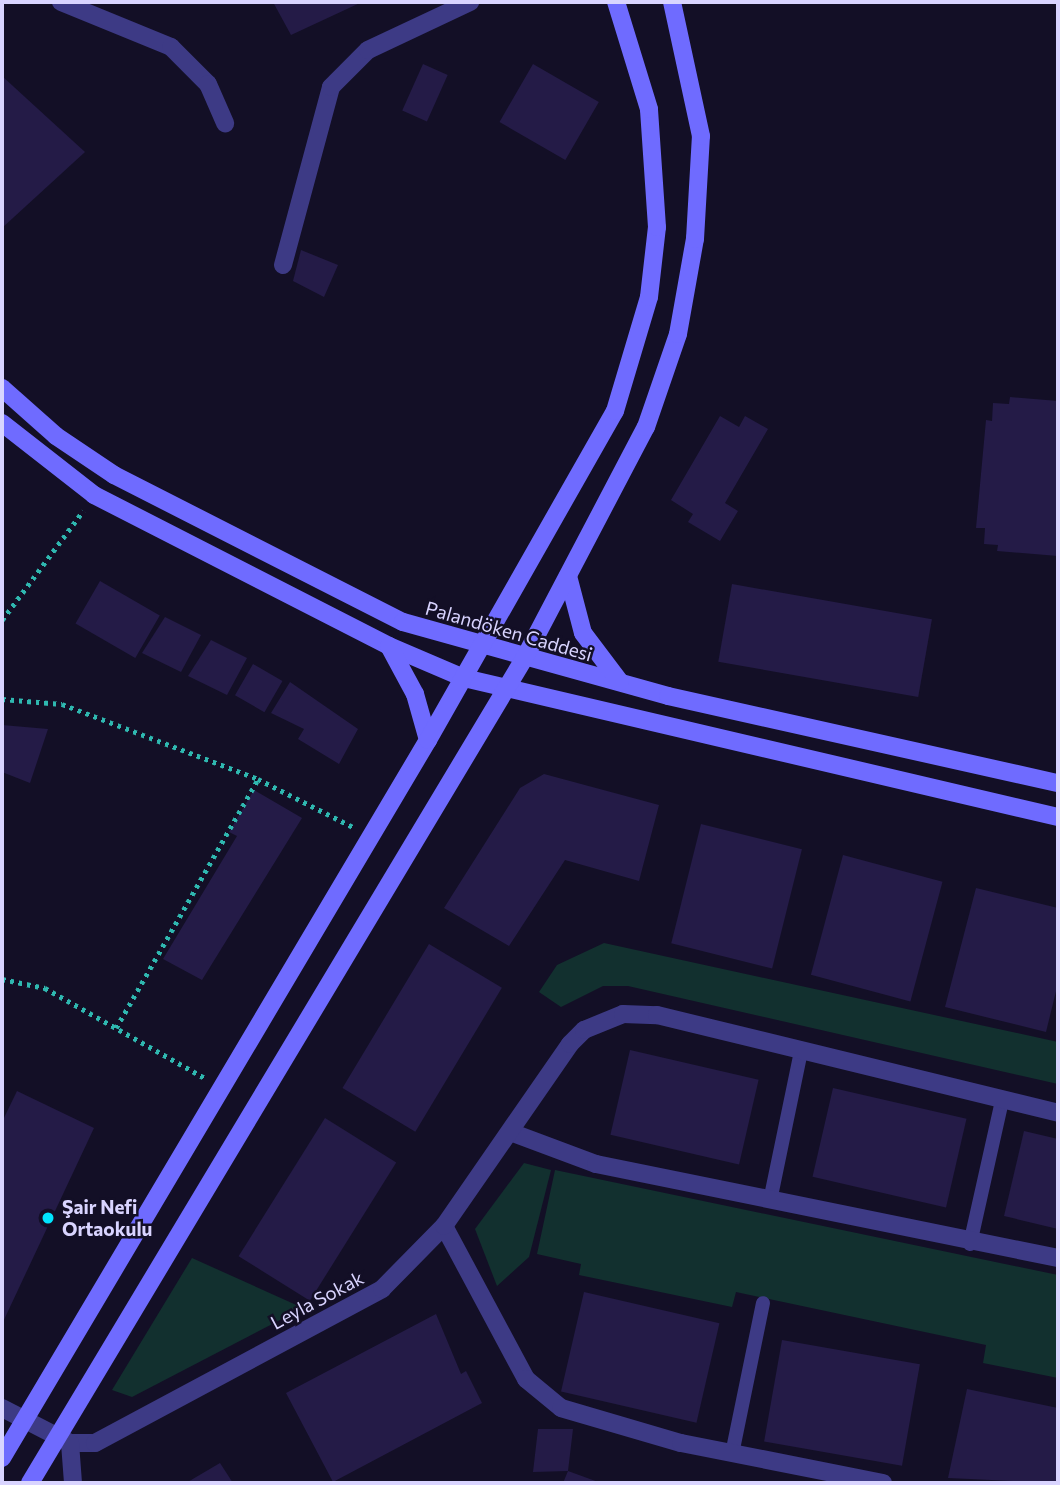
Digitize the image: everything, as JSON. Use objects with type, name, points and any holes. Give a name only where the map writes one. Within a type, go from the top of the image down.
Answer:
[{"type":"main road","points":[[2,1458],[482,648],[615,411],[649,297],[656,163],[636,54],[616,2]]},
{"type":"main road","points":[[30,1483],[64,1440],[524,659],[646,427],[688,286],[701,136],[672,2]]},
{"type":"main road","name":"Palandöken Caddesi","points":[[2,388],[55,436],[114,475],[374,610],[482,648],[622,684],[1058,783]]},
{"type":"main road","points":[[2,423],[94,495],[389,646],[464,678],[1058,817]]},
{"type":"main road","points":[[568,576],[583,633],[622,684]]},
{"type":"main road","points":[[389,646],[415,694],[428,740]]},
{"type":"street","points":[[61,2],[171,47],[208,84],[225,123]]},
{"type":"street","points":[[284,265],[331,87],[368,50],[470,2]]},
{"type":"street","name":"Leyla Sokak","points":[[64,1440],[95,1443],[382,1289],[444,1226],[570,1044],[584,1030],[614,1017],[657,1015],[802,1051]]},
{"type":"street","points":[[802,1051],[1058,1113]]},
{"type":"street","points":[[510,1132],[596,1164],[970,1244],[1058,1258]]},
{"type":"street","points":[[444,1226],[526,1379],[561,1408],[732,1454],[883,1483]]},
{"type":"street","points":[[2,1408],[64,1440],[73,1483]]},
{"type":"lane","points":[[769,1201],[802,1051]]},
{"type":"lane","points":[[970,1244],[1002,1101]]},
{"type":"lane","points":[[732,1454],[763,1303]]},
{"type":"path","points":[[2,620],[94,495]]},
{"type":"path","points":[[2,608],[8,611]]},
{"type":"path","points":[[2,699],[62,704],[258,779],[369,835]]},
{"type":"path","points":[[116,1028],[258,779]]},
{"type":"path","points":[[2,979],[45,988],[221,1087]]},
{"type":"green space","points":[[604,943],[1058,1042],[1058,1084],[628,986],[603,986],[561,1007],[539,992],[557,965]]},
{"type":"green space","points":[[524,1163],[551,1170],[529,1257],[497,1286],[475,1229]]},
{"type":"green space","points":[[555,1170],[1058,1275],[1058,1378],[983,1363],[986,1345],[736,1292],[732,1307],[579,1275],[581,1264],[537,1254]]},
{"type":"green space","points":[[192,1258],[303,1308],[132,1397],[112,1390]]},
{"type":"building","points":[[273,2],[362,2],[291,35]]},
{"type":"building","points":[[423,64],[448,75],[427,122],[402,111]]},
{"type":"building","points":[[533,64],[599,102],[565,160],[500,122]]},
{"type":"building","points":[[2,76],[85,152],[2,228]]},
{"type":"building","points":[[301,250],[338,265],[324,297],[293,281]]},
{"type":"building","points":[[1010,397],[1058,401],[1058,556],[997,551],[998,545],[984,544],[985,528],[976,528],[986,420],[992,421],[993,403],[1009,404]]},
{"type":"building","points":[[720,416],[739,427],[745,416],[768,429],[725,503],[738,511],[720,541],[688,522],[693,514],[671,500]]},
{"type":"building","points":[[100,581],[160,616],[135,658],[76,623]]},
{"type":"building","points":[[732,584],[932,619],[918,697],[718,662]]},
{"type":"building","points":[[165,617],[201,635],[181,672],[142,653]]},
{"type":"building","points":[[211,640],[247,658],[227,695],[188,676]]},
{"type":"building","points":[[253,664],[282,681],[264,712],[235,695]]},
{"type":"building","points":[[290,682],[358,729],[339,764],[298,739],[304,729],[271,713]]},
{"type":"building","points":[[2,725],[48,729],[30,783],[2,772]]},
{"type":"building","points":[[544,774],[659,805],[639,881],[565,860],[509,946],[444,908],[520,788]]},
{"type":"building","points":[[254,790],[302,818],[202,980],[163,959],[237,836],[229,832]]},
{"type":"building","points":[[701,824],[802,849],[772,969],[671,943]]},
{"type":"building","points":[[843,855],[942,882],[910,1001],[811,975]]},
{"type":"building","points":[[976,888],[1058,908],[1058,983],[1046,1032],[945,1007]]},
{"type":"building","points":[[429,944],[502,988],[415,1132],[342,1088]]},
{"type":"building","points":[[630,1050],[759,1080],[739,1164],[610,1135]]},
{"type":"building","points":[[833,1088],[966,1119],[946,1207],[813,1177]]},
{"type":"building","points":[[17,1091],[94,1128],[2,1324],[2,1122]]},
{"type":"building","points":[[325,1118],[396,1163],[310,1301],[239,1256]]},
{"type":"building","points":[[1024,1131],[1058,1139],[1058,1229],[1004,1216]]},
{"type":"building","points":[[584,1292],[719,1323],[696,1423],[561,1391]]},
{"type":"building","points":[[436,1314],[461,1374],[466,1371],[482,1403],[333,1482],[286,1393]]},
{"type":"building","points":[[782,1340],[920,1364],[902,1466],[764,1441]]},
{"type":"building","points":[[967,1389],[1058,1408],[1058,1483],[948,1478]]},
{"type":"building","points":[[538,1429],[573,1429],[568,1471],[533,1472]]},
{"type":"building","points":[[220,1463],[233,1483],[186,1483]]},
{"type":"building","points":[[568,1471],[601,1483],[563,1483]]},
{"type":"place","name":"Şair Nefi Ortaokulu","points":[[48,1218]]}]
